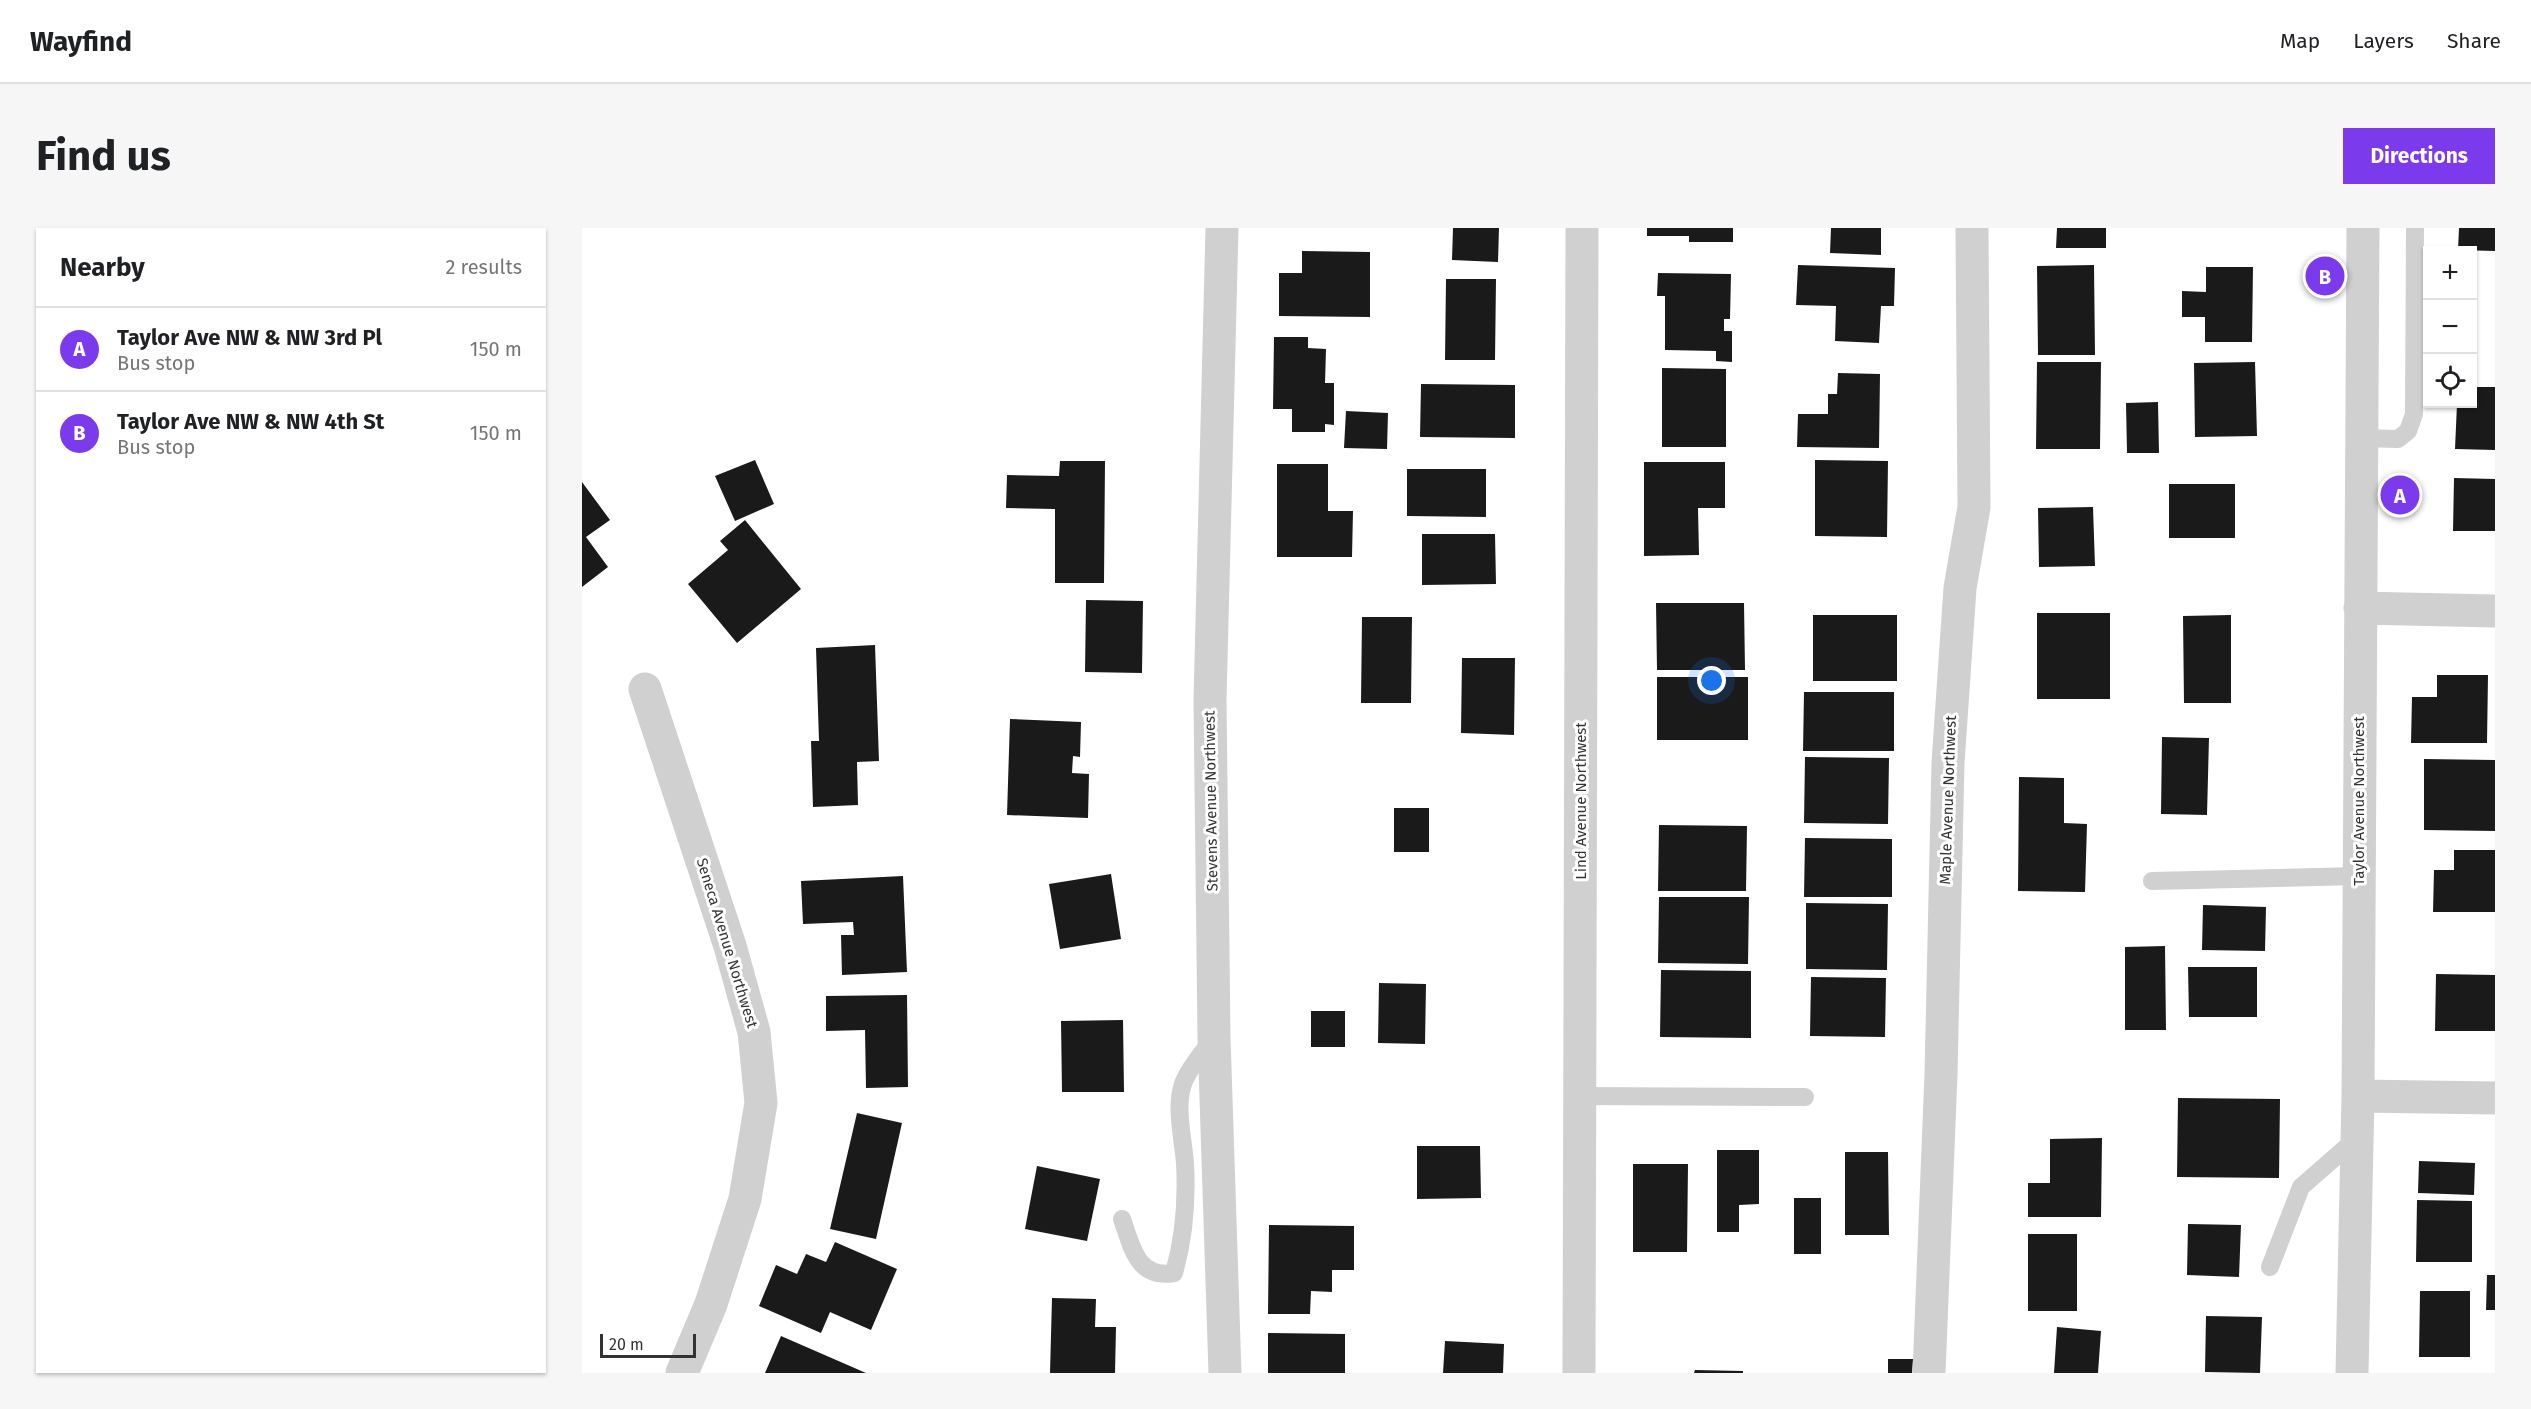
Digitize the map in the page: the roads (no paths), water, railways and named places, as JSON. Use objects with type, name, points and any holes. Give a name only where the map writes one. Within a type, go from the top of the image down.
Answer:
[{"type":"street","name":"Stevens Avenue Northwest","points":[[1222,228],[1210,700],[1214,1037],[1225,1373]]},
{"type":"street","name":"Lind Avenue Northwest","points":[[1579,1373],[1582,228]]},
{"type":"street","name":"Maple Avenue Northwest","points":[[1929,1373],[1941,1074],[1947,763],[1960,588],[1974,507],[1972,228]]},
{"type":"street","name":"Taylor Avenue Northwest","points":[[2352,1373],[2358,1096],[2363,228]]},
{"type":"street","points":[[2360,608],[2495,611]]},
{"type":"street","name":"Seneca Avenue Northwest","points":[[645,689],[730,946],[754,1032],[761,1103],[745,1198],[711,1304],[682,1373]]},
{"type":"street","points":[[2358,1096],[2495,1098]]},
{"type":"lane","points":[[2361,438],[2398,439],[2408,431],[2414,414],[2415,228]]},
{"type":"lane","points":[[2152,881],[2359,876]]},
{"type":"lane","points":[[1122,1220],[1136,1258],[1148,1271],[1161,1275],[1174,1273],[1182,1246],[1185,1166],[1180,1103],[1183,1084],[1214,1037]]},
{"type":"lane","points":[[1580,1096],[1805,1097]]},
{"type":"lane","points":[[2270,1267],[2301,1187],[2357,1138]]},
{"type":"place","name":"Taylor Ave NW & NW 4th St","points":[[2325,276]]},
{"type":"place","name":"Taylor Ave NW & NW 3rd Pl","points":[[2400,495]]}]
